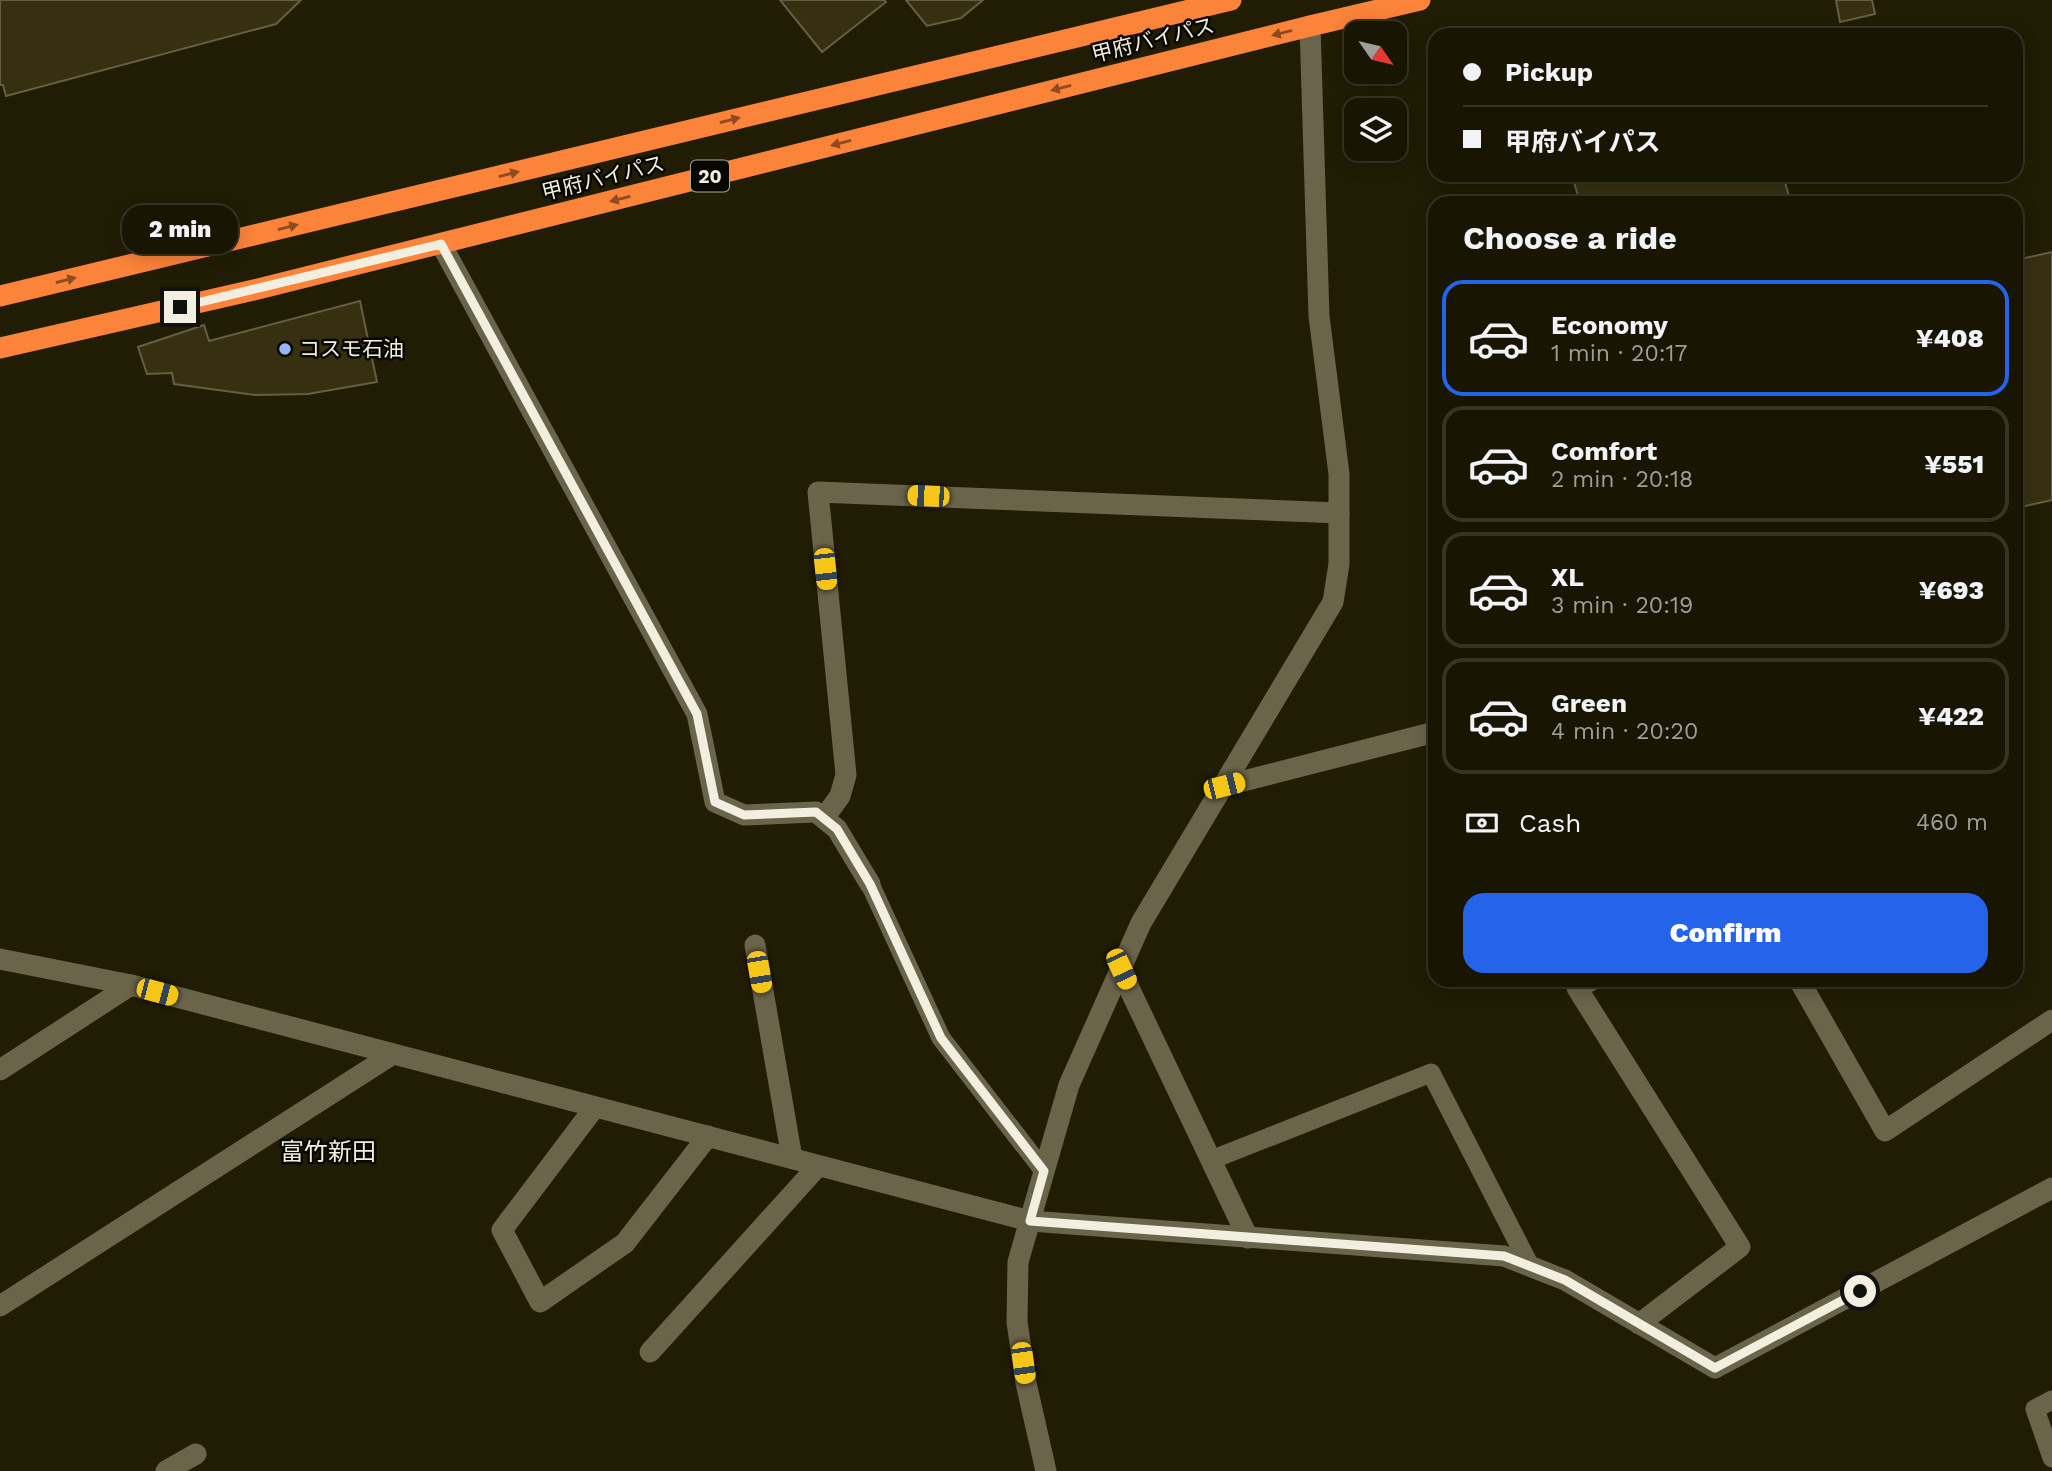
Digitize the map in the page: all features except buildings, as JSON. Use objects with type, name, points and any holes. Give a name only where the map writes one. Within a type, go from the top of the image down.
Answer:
[{"type":"highway","name":"甲府バイパス","points":[[0,296],[1231,0]]},
{"type":"highway","name":"甲府バイパス","points":[[0,348],[258,289],[1420,0]]},
{"type":"street","points":[[1046,1471],[1026,1383],[1017,1322],[1018,1262],[1069,1084],[1141,923],[1333,603],[1339,564],[1339,474],[1319,316],[1310,26]]},
{"type":"street","points":[[441,244],[697,714],[715,802],[744,815],[816,812],[837,829],[870,884]]},
{"type":"street","points":[[824,818],[840,796],[846,775],[818,492],[1339,513]]},
{"type":"street","points":[[1224,786],[1428,734]]},
{"type":"street","points":[[755,945],[792,1158]]},
{"type":"street","points":[[0,959],[131,985],[1030,1221],[1504,1256],[1565,1280],[1715,1368],[2052,1188]]},
{"type":"street","points":[[1121,969],[1248,1238]]},
{"type":"street","points":[[0,1070],[131,985]]},
{"type":"street","points":[[1579,987],[1577,988],[1740,1247],[1639,1324]]},
{"type":"street","points":[[1803,987],[1885,1131],[2052,1020]]},
{"type":"street","points":[[0,1306],[393,1054]]},
{"type":"street","points":[[595,1107],[502,1230],[540,1302],[625,1243],[708,1136]]},
{"type":"street","points":[[650,1352],[818,1166]]},
{"type":"street","points":[[166,1471],[197,1454]]},
{"type":"lane","points":[[870,884],[941,1038],[1044,1171]]},
{"type":"lane","points":[[1211,1160],[1430,1073],[1530,1266]]},
{"type":"lane","points":[[2052,1400],[2035,1409],[2052,1458]]},
{"type":"place","name":"コスモ石油","points":[[285,349]]},
{"type":"district","name":"富竹新田","points":[[328,1152]]},
{"type":"route","points":[[180,307],[441,244],[697,714],[715,802],[744,815],[816,812],[837,829],[870,884],[941,1038],[1044,1171],[1030,1221],[1504,1256],[1565,1280],[1715,1368],[1860,1291]]}]
